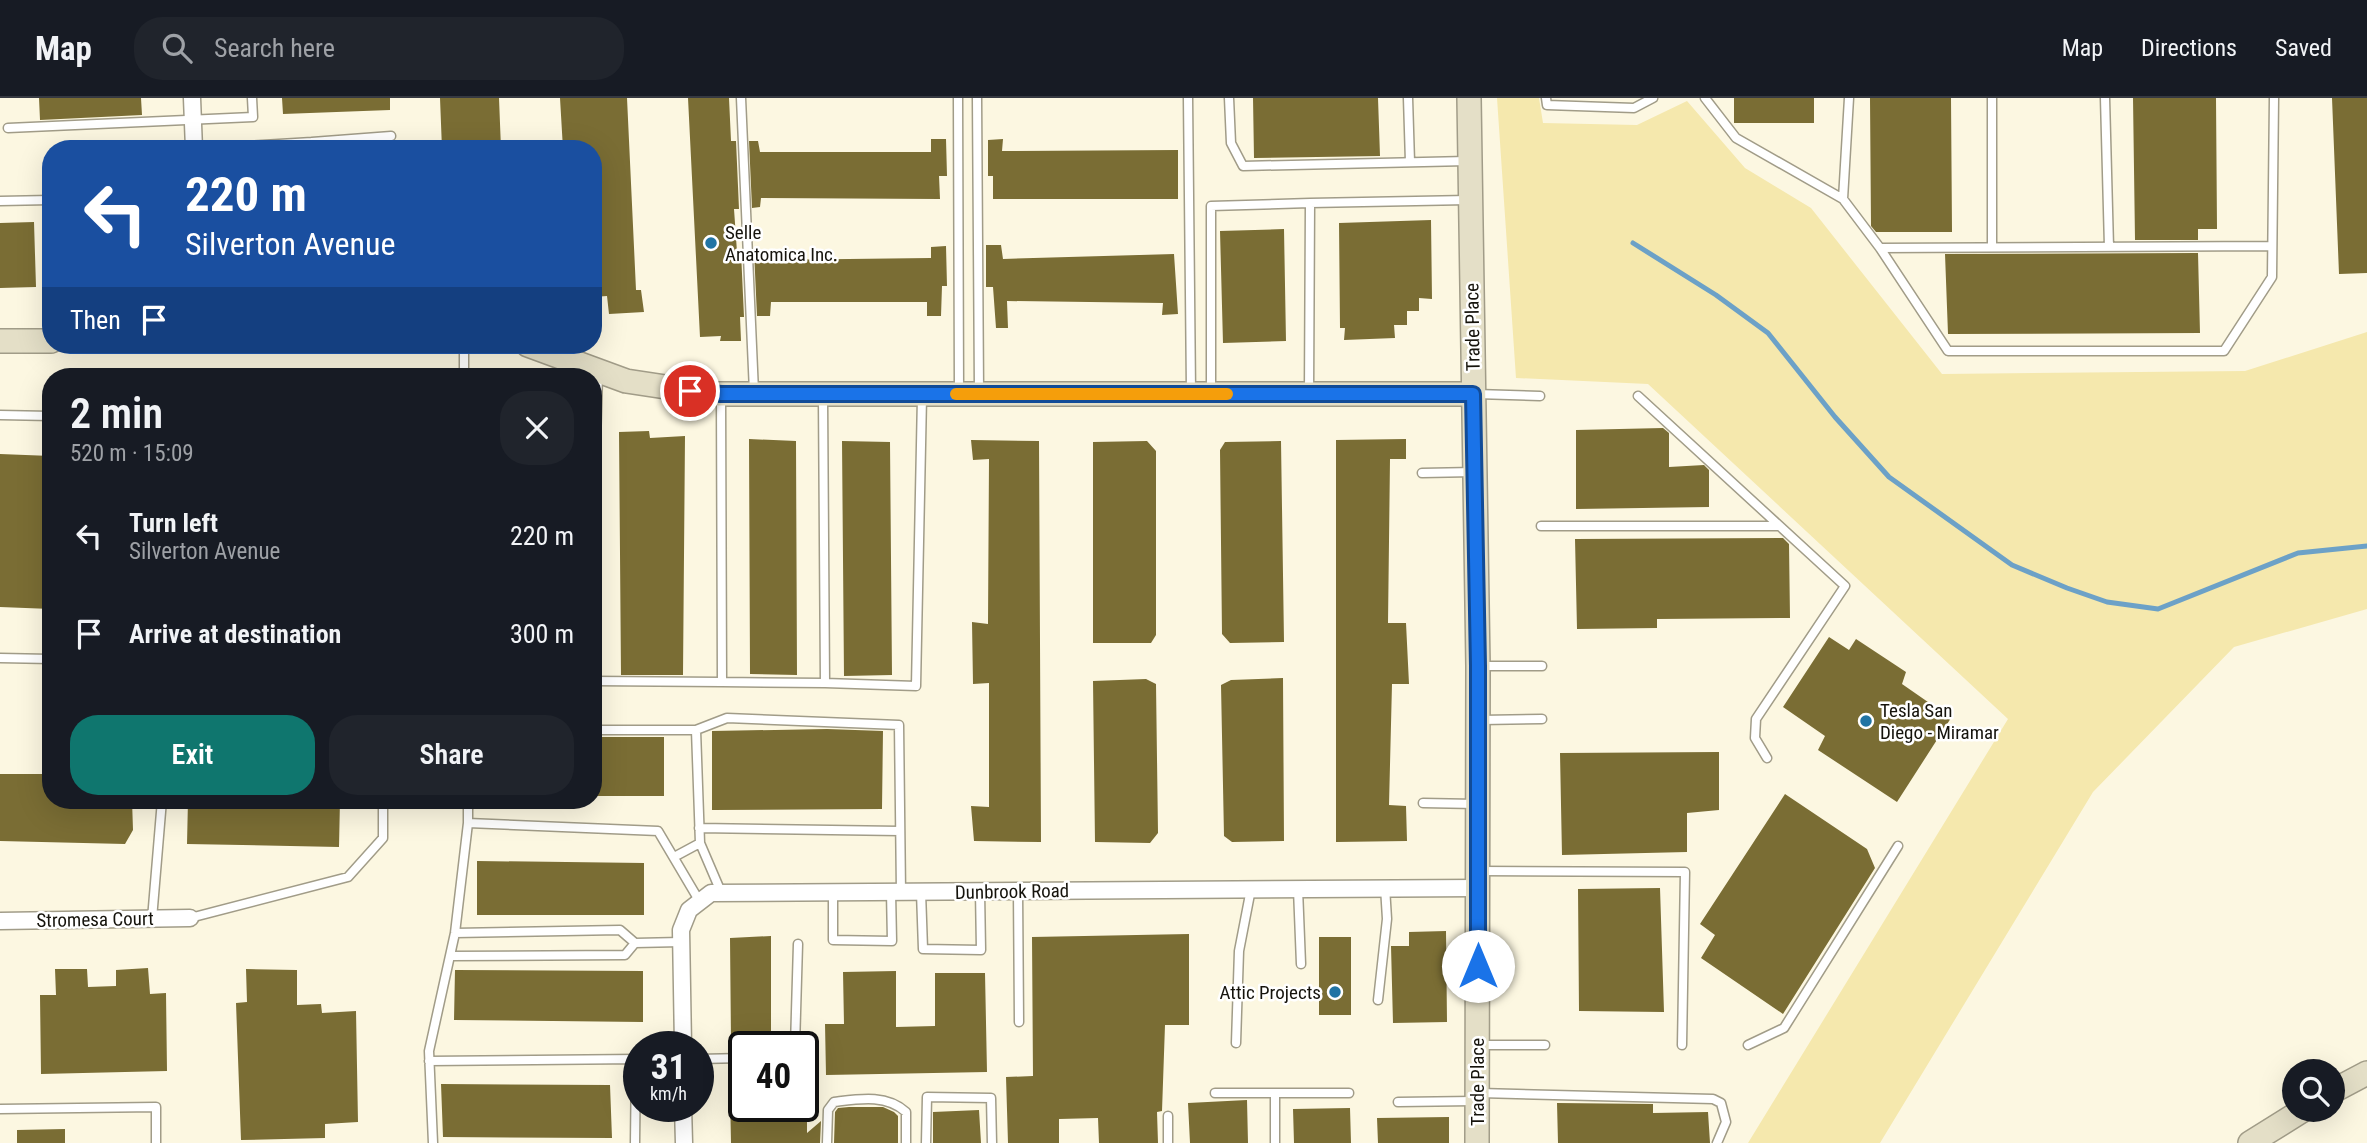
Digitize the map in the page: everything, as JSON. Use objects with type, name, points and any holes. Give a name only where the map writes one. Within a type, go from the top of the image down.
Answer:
[{"type":"street","points":[[192,98],[194,140]]},
{"type":"street","name":"Trade Place","points":[[1469,98],[1478,666],[1477,1143]]},
{"type":"street","points":[[0,341],[42,341]]},
{"type":"street","points":[[553,354],[592,368]]},
{"type":"street","points":[[602,372],[626,381],[721,394],[1473,394]]},
{"type":"street","name":"Dunbrook Road","points":[[700,902],[711,893],[1298,889],[1385,887],[1478,879]]},
{"type":"street","points":[[683,1031],[681,930],[689,910],[700,902]]},
{"type":"street","name":"Stromesa Court","points":[[0,921],[190,918]]},
{"type":"street","points":[[2345,1085],[2367,1073]]},
{"type":"street","points":[[683,1122],[684,1143]]},
{"type":"street","points":[[2250,1143],[2284,1122]]},
{"type":"lane","points":[[8,128],[253,117],[252,98]]},
{"type":"lane","points":[[741,98],[754,394]]},
{"type":"lane","points":[[958,98],[969,395]]},
{"type":"lane","points":[[969,395],[977,98]]},
{"type":"lane","points":[[1188,98],[1201,394]]},
{"type":"lane","points":[[1229,98],[1231,143],[1243,166],[1470,161]]},
{"type":"lane","points":[[1408,98],[1410,162]]},
{"type":"lane","points":[[1546,98],[1547,105],[1634,108],[1653,98]]},
{"type":"lane","points":[[1705,98],[1736,138],[1843,199],[1880,248],[1948,351],[2224,351],[2272,277],[2274,98]]},
{"type":"lane","points":[[1843,199],[1849,98]]},
{"type":"lane","points":[[1992,98],[1992,247]]},
{"type":"lane","points":[[2105,98],[2109,247]]},
{"type":"lane","points":[[356,140],[391,136]]},
{"type":"lane","points":[[0,201],[42,200]]},
{"type":"lane","points":[[1201,394],[1211,206],[1471,200]]},
{"type":"lane","points":[[1309,394],[1310,203]]},
{"type":"lane","points":[[1880,248],[2272,246]]},
{"type":"lane","points":[[721,394],[722,682]]},
{"type":"lane","points":[[823,394],[825,683]]},
{"type":"lane","points":[[602,681],[916,686],[922,394]]},
{"type":"lane","points":[[1473,394],[1540,396]]},
{"type":"lane","points":[[1638,396],[1845,586],[1756,719],[1755,738],[1767,758]]},
{"type":"lane","points":[[0,415],[42,416]]},
{"type":"lane","points":[[1422,473],[1474,472]]},
{"type":"lane","points":[[1541,526],[1779,526]]},
{"type":"lane","points":[[0,658],[42,659]]},
{"type":"lane","points":[[1478,666],[1542,666]]},
{"type":"lane","points":[[602,730],[696,730],[727,718],[899,725],[900,831],[892,941],[833,940],[833,892]]},
{"type":"lane","points":[[1478,720],[1542,719]]},
{"type":"lane","points":[[696,730],[700,843],[722,893]]},
{"type":"lane","points":[[1423,803],[1477,804]]},
{"type":"lane","points":[[152,919],[161,809]]},
{"type":"lane","points":[[190,918],[348,877],[383,838],[383,809]]},
{"type":"lane","points":[[433,1143],[429,1051],[455,933],[468,809]]},
{"type":"lane","points":[[468,822],[658,831],[700,902]]},
{"type":"lane","points":[[699,828],[900,831]]},
{"type":"lane","points":[[674,857],[700,843]]},
{"type":"lane","points":[[1748,1045],[1784,1028],[1898,846]]},
{"type":"lane","points":[[1478,879],[1685,873],[1682,1045]]},
{"type":"lane","points":[[1378,1000],[1387,919],[1385,887]]},
{"type":"lane","points":[[1236,1043],[1239,951],[1251,889]]},
{"type":"lane","points":[[1298,889],[1301,964]]},
{"type":"lane","points":[[920,892],[923,949],[981,950],[980,891]]},
{"type":"lane","points":[[1018,891],[1019,1022]]},
{"type":"lane","points":[[455,933],[620,930],[635,943],[681,942]]},
{"type":"lane","points":[[450,956],[625,955],[635,943]]},
{"type":"lane","points":[[795,1031],[798,944]]},
{"type":"lane","points":[[1478,1045],[1545,1045]]},
{"type":"lane","points":[[429,1061],[623,1059]]},
{"type":"lane","points":[[1215,1093],[1349,1093]]},
{"type":"lane","points":[[1275,1093],[1275,1143]]},
{"type":"lane","points":[[926,1143],[927,1097],[991,1098],[992,1143]]},
{"type":"lane","points":[[1398,1102],[1477,1097],[1713,1099],[1721,1103],[1726,1122],[1717,1143]]},
{"type":"lane","points":[[827,1143],[828,1110],[834,1102],[862,1098],[895,1102],[906,1112],[906,1143]]},
{"type":"lane","points":[[0,1109],[156,1107],[156,1143]]},
{"type":"lane","points":[[1168,1116],[1168,1143]]},
{"type":"lane","points":[[635,1143],[636,1122]]},
{"type":"shaded area","points":[[1497,98],[1539,98],[1543,123],[1637,125],[1687,101],[1745,168],[1811,208],[1942,374],[2245,371],[2367,332],[2367,609],[2234,647],[2093,792],[1880,1143],[1748,1143],[2008,719],[1648,384],[1516,378]]},
{"type":"building","points":[[39,98],[141,98],[142,115],[40,120]]},
{"type":"building","points":[[282,98],[390,98],[390,110],[283,114]]},
{"type":"building","points":[[440,98],[499,98],[501,140],[442,140]]},
{"type":"building","points":[[560,98],[627,98],[636,290],[641,290],[644,312],[609,314],[607,296],[602,296],[602,140],[562,140]]},
{"type":"building","points":[[688,98],[729,98],[731,141],[736,141],[739,209],[734,209],[737,252],[741,252],[744,317],[740,317],[741,341],[720,341],[721,336],[700,337]]},
{"type":"building","points":[[1253,98],[1378,98],[1380,156],[1254,158]]},
{"type":"building","points":[[1734,98],[1814,98],[1814,123],[1734,123]]},
{"type":"building","points":[[1870,98],[1951,98],[1952,232],[1876,232],[1871,226]]},
{"type":"building","points":[[2133,98],[2216,98],[2217,229],[2198,229],[2198,240],[2135,240]]},
{"type":"building","points":[[2332,98],[2367,98],[2367,273],[2339,274]]},
{"type":"building","points":[[931,139],[946,139],[947,176],[939,176],[940,199],[761,198],[760,207],[752,208],[749,141],[758,141],[760,152],[931,152]]},
{"type":"building","points":[[1003,139],[1002,151],[1178,150],[1178,199],[993,199],[993,176],[988,176],[988,140]]},
{"type":"building","points":[[1431,220],[1432,299],[1419,298],[1419,311],[1407,311],[1407,325],[1394,325],[1395,338],[1344,340],[1345,328],[1340,328],[1339,223]]},
{"type":"building","points":[[34,222],[36,287],[0,288],[0,223]]},
{"type":"building","points":[[1284,229],[1286,341],[1223,343],[1220,231]]},
{"type":"building","points":[[986,245],[1001,245],[1003,259],[1174,254],[1178,314],[1162,315],[1163,303],[1007,301],[1008,328],[996,328],[993,287],[986,287]]},
{"type":"building","points":[[946,246],[947,286],[942,286],[941,316],[927,316],[927,302],[771,302],[770,316],[757,316],[754,251],[764,251],[766,260],[931,258],[931,247]]},
{"type":"building","points":[[2198,253],[2200,333],[1948,334],[1945,254]]},
{"type":"building","points":[[1663,428],[1669,433],[1669,467],[1704,465],[1709,470],[1709,507],[1576,509],[1576,430]]},
{"type":"building","points":[[649,431],[650,438],[685,436],[683,675],[621,675],[619,432]]},
{"type":"building","points":[[749,439],[796,441],[797,675],[750,674]]},
{"type":"building","points":[[1406,439],[1406,459],[1390,459],[1388,623],[1406,623],[1409,684],[1392,684],[1389,805],[1406,806],[1407,841],[1336,842],[1336,440]]},
{"type":"building","points":[[971,440],[1039,441],[1041,842],[974,841],[971,806],[989,807],[989,683],[973,684],[972,622],[988,624],[989,459],[973,460]]},
{"type":"building","points":[[842,441],[890,442],[892,675],[844,676]]},
{"type":"building","points":[[1147,441],[1156,451],[1156,635],[1151,643],[1093,643],[1093,442]]},
{"type":"building","points":[[1281,441],[1284,642],[1230,643],[1222,634],[1220,450],[1225,442]]},
{"type":"building","points":[[0,454],[42,456],[42,609],[0,607]]},
{"type":"building","points":[[1783,538],[1789,544],[1790,618],[1657,619],[1657,628],[1577,629],[1575,539]]},
{"type":"building","points":[[1829,637],[1849,650],[1856,639],[1906,672],[1902,684],[1951,718],[1897,802],[1818,750],[1825,736],[1783,707]]},
{"type":"building","points":[[1283,678],[1284,841],[1232,842],[1224,836],[1221,685],[1231,680]]},
{"type":"building","points":[[1146,679],[1156,684],[1158,833],[1150,843],[1095,842],[1093,681]]},
{"type":"building","points":[[712,731],[883,731],[882,809],[712,810]]},
{"type":"building","points":[[602,737],[664,737],[664,796],[602,796]]},
{"type":"building","points":[[1719,752],[1719,810],[1687,813],[1687,852],[1562,855],[1560,753]]},
{"type":"building","points":[[0,774],[42,774],[42,809],[132,809],[133,830],[125,844],[0,841]]},
{"type":"building","points":[[1785,794],[1867,849],[1875,868],[1783,1014],[1701,958],[1715,935],[1700,924]]},
{"type":"building","points":[[188,809],[340,809],[339,847],[187,844]]},
{"type":"building","points":[[477,861],[644,863],[644,915],[477,915]]},
{"type":"building","points":[[1660,888],[1664,1012],[1579,1011],[1578,889]]},
{"type":"building","points":[[1446,931],[1447,1022],[1393,1023],[1391,946],[1409,946],[1409,932]]},
{"type":"building","points":[[1189,934],[1189,1025],[1165,1025],[1162,1111],[1157,1112],[1158,1143],[1099,1143],[1098,1118],[1059,1119],[1059,1143],[1008,1143],[1006,1077],[1033,1076],[1032,937]]},
{"type":"building","points":[[771,936],[771,1031],[731,1031],[730,938]]},
{"type":"building","points":[[1319,937],[1351,937],[1351,1015],[1319,1015]]},
{"type":"building","points":[[148,968],[150,994],[166,993],[167,1071],[41,1074],[40,995],[56,995],[55,969],[87,969],[88,987],[116,986],[116,970]]},
{"type":"building","points":[[246,969],[297,970],[297,1005],[321,1004],[322,1013],[356,1011],[358,1122],[325,1124],[325,1138],[241,1140],[236,1003],[247,1002]]},
{"type":"building","points":[[455,970],[643,971],[643,1022],[454,1020]]},
{"type":"building","points":[[896,971],[896,1027],[935,1026],[935,973],[985,973],[987,1072],[826,1075],[825,1024],[844,1024],[843,972]]},
{"type":"building","points":[[441,1084],[610,1085],[612,1138],[443,1137]]},
{"type":"building","points":[[1247,1100],[1248,1143],[1190,1143],[1188,1103]]},
{"type":"building","points":[[1557,1103],[1653,1104],[1653,1113],[1708,1112],[1710,1143],[1558,1143]]},
{"type":"building","points":[[883,1107],[894,1112],[898,1116],[898,1143],[834,1143],[835,1112],[838,1108]]},
{"type":"building","points":[[1350,1108],[1351,1143],[1294,1143],[1293,1109]]},
{"type":"building","points":[[979,1110],[981,1143],[933,1143],[933,1112]]},
{"type":"building","points":[[1449,1117],[1449,1143],[1378,1143],[1377,1118]]},
{"type":"building","points":[[821,1121],[820,1143],[731,1143],[731,1122],[807,1122],[807,1133]]},
{"type":"building","points":[[65,1129],[65,1143],[17,1143],[17,1130]]},
{"type":"waterway","points":[[1633,243],[1716,295],[1768,333],[1835,417],[1889,477],[2012,565],[2067,588],[2107,602],[2158,609],[2298,553],[2367,546]]},
{"type":"slow traffic","points":[[956,394],[1227,394]]},
{"type":"place","name":"Selle Anatomica Inc.","points":[[711,243]]},
{"type":"place","name":"Tesla San Diego - Miramar","points":[[1866,721]]},
{"type":"place","name":"Attic Projects","points":[[1335,992]]},
{"type":"route","points":[[690,391],[712,394],[1473,394],[1478,666],[1478,966]]}]
